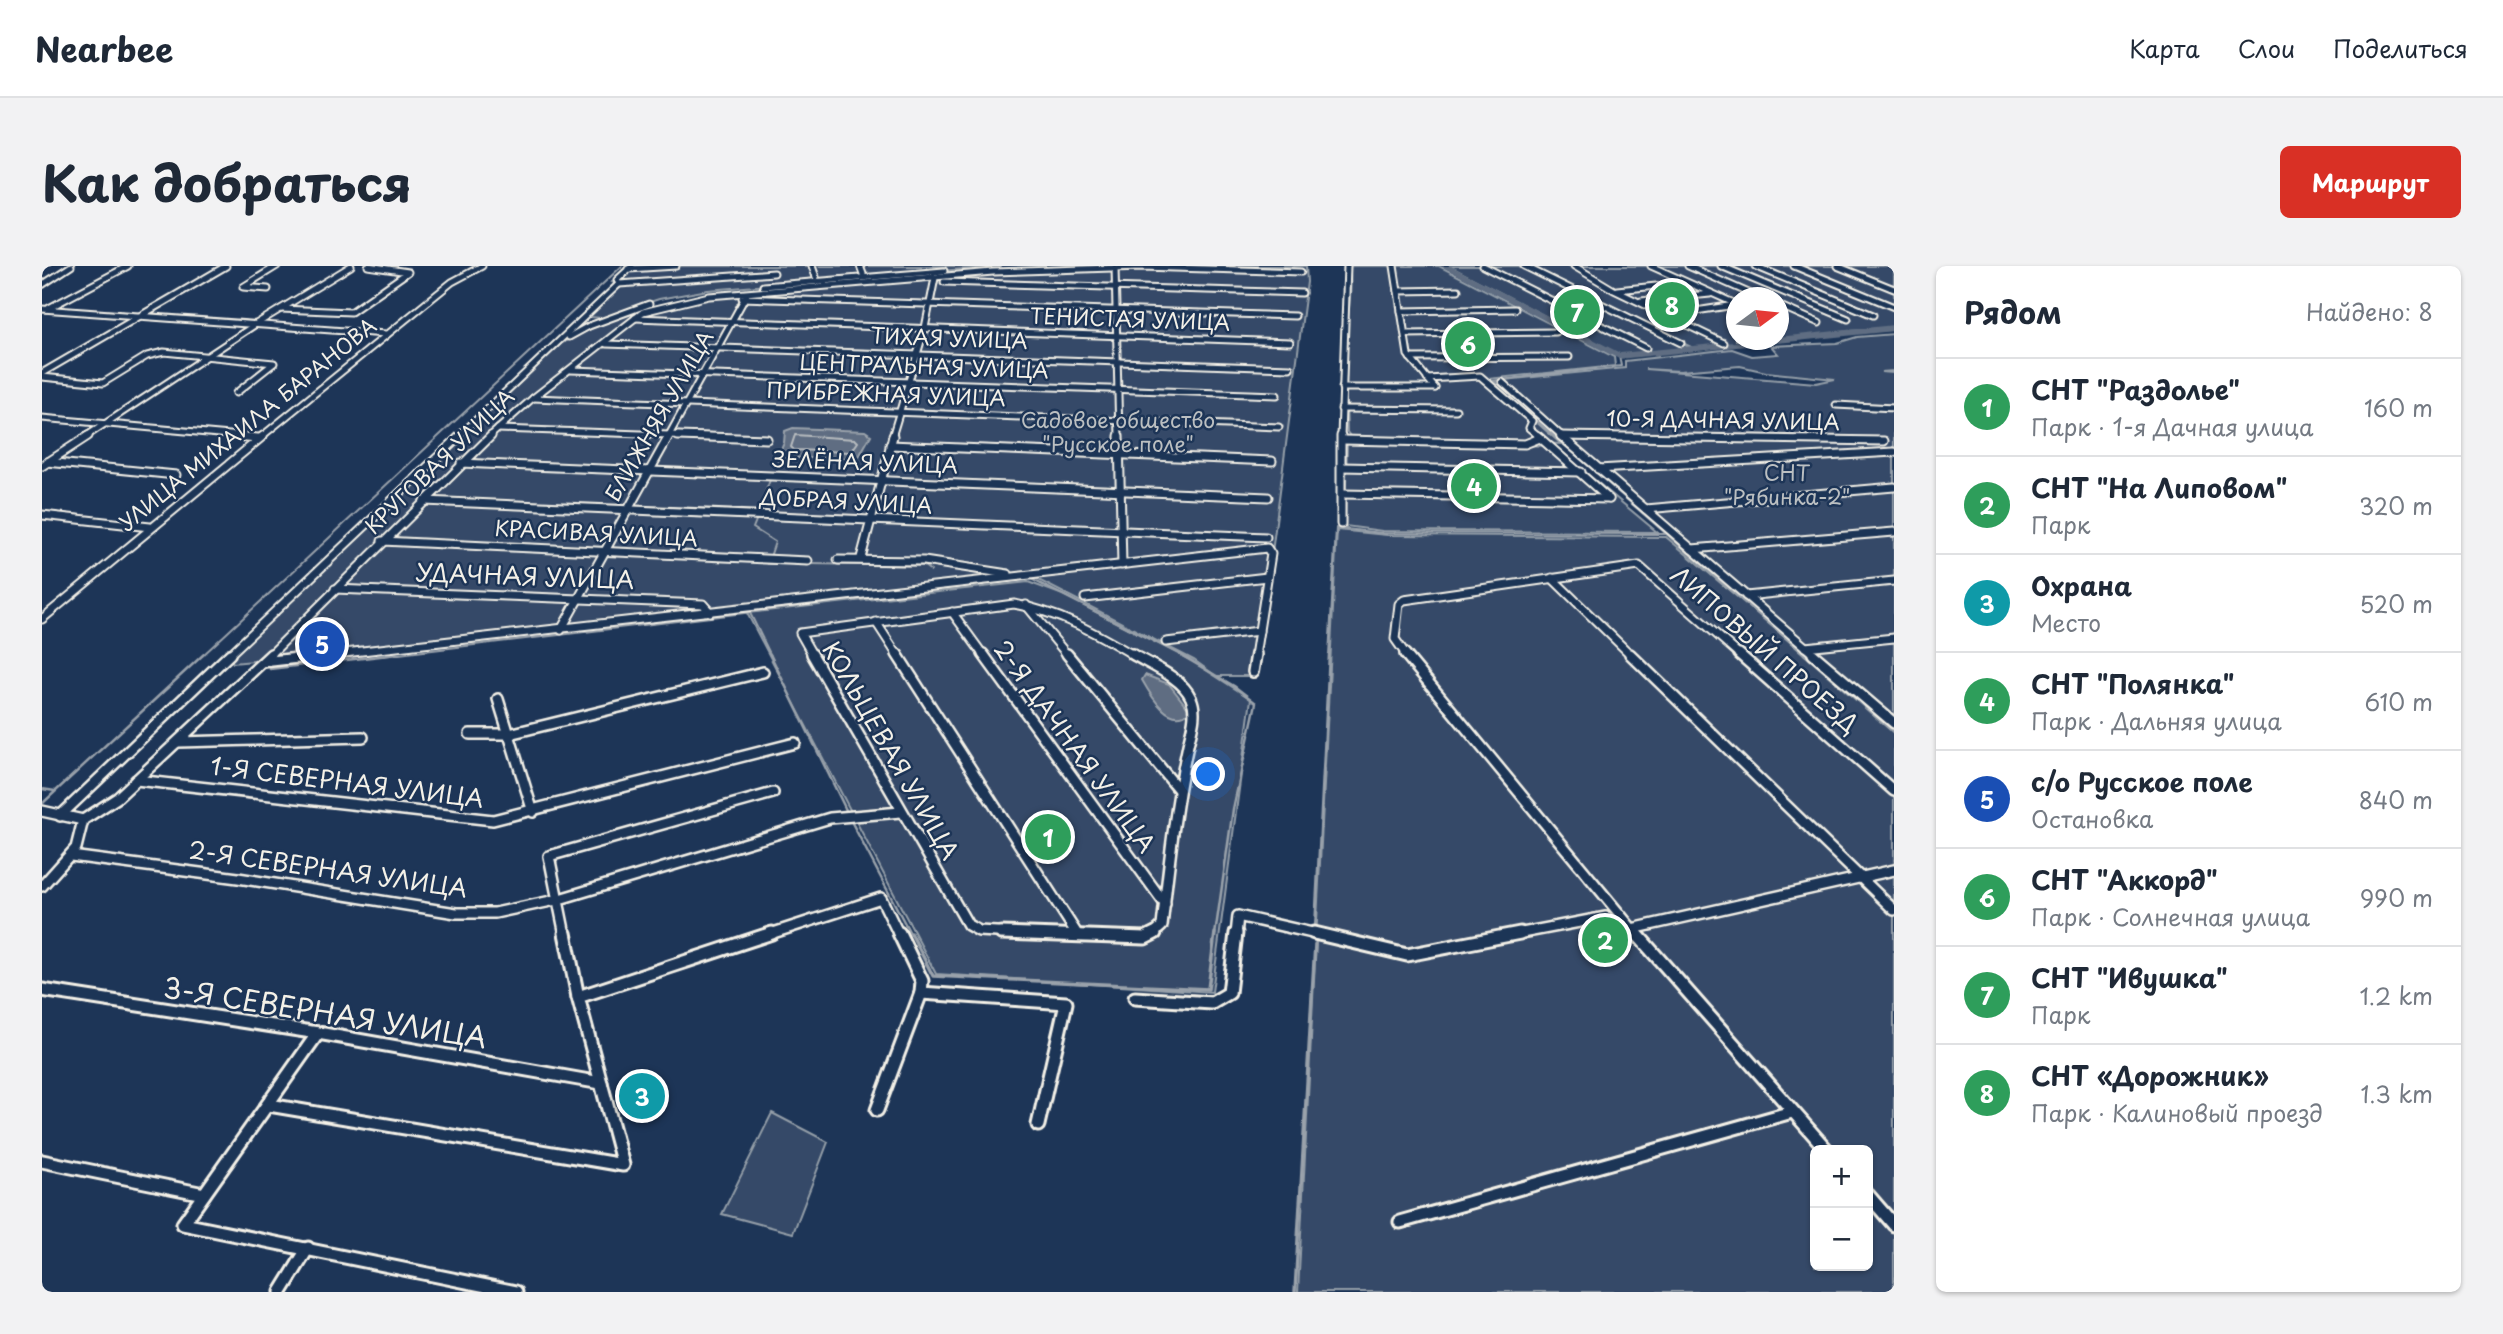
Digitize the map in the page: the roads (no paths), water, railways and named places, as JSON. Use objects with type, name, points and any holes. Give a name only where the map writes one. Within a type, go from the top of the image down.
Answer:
[{"type":"street","points":[[42,285],[71,266]]},
{"type":"street","points":[[44,310],[128,266]]},
{"type":"street","points":[[42,375],[226,266]]},
{"type":"street","points":[[268,289],[243,287],[276,266]]},
{"type":"street","points":[[44,463],[256,324],[351,266]]},
{"type":"street","points":[[281,309],[344,314],[408,272],[368,266]]},
{"type":"street","name":"УЛИЦА МИХАИЛА БАРАНОВА","points":[[42,618],[386,334],[452,282],[482,266]]},
{"type":"street","points":[[619,284],[617,280],[630,268],[676,266]]},
{"type":"street","points":[[772,266],[777,282]]},
{"type":"street","points":[[812,266],[816,277]]},
{"type":"street","points":[[860,266],[863,274]]},
{"type":"street","points":[[561,340],[618,314],[706,291],[1012,266]]},
{"type":"street","points":[[1342,524],[1341,409],[1347,266]]},
{"type":"street","points":[[1342,388],[1435,388],[1410,358],[1394,266]]},
{"type":"street","points":[[1483,266],[1646,348]]},
{"type":"street","points":[[1524,266],[1681,343]]},
{"type":"street","points":[[1574,266],[1614,290],[1724,343]]},
{"type":"street","points":[[1651,266],[1726,300]]},
{"type":"street","points":[[1688,266],[1735,287]]},
{"type":"street","points":[[1721,266],[1847,319]]},
{"type":"street","points":[[1755,266],[1873,315]]},
{"type":"street","points":[[1794,266],[1894,307]]},
{"type":"street","points":[[1837,266],[1894,289]]},
{"type":"street","points":[[1115,267],[1122,565]]},
{"type":"street","points":[[747,295],[935,280],[993,272],[1115,267],[1301,272]]},
{"type":"street","points":[[60,816],[619,284],[774,273]]},
{"type":"street","points":[[935,280],[1303,293]]},
{"type":"street","points":[[860,558],[899,411],[925,328],[935,280]]},
{"type":"street","points":[[1614,290],[1688,283]]},
{"type":"street","points":[[1398,290],[1458,290]]},
{"type":"street","points":[[1640,302],[1712,294]]},
{"type":"street","points":[[747,295],[1295,316]]},
{"type":"street","name":"КРУГОВАЯ УЛИЦА","points":[[83,820],[103,808],[136,780],[263,662],[382,541],[498,429],[533,398],[606,344],[633,318],[663,306],[709,296],[747,295]]},
{"type":"street","name":"БЛИЖНЯЯ УЛИЦА","points":[[561,630],[747,295]]},
{"type":"street","points":[[1667,315],[1726,306]]},
{"type":"street","points":[[1401,311],[1515,309]]},
{"type":"street","points":[[44,310],[386,334]]},
{"type":"street","points":[[1789,310],[1819,323]]},
{"type":"street","name":"ТЕНИСТАЯ УЛИЦА","points":[[633,318],[1290,342]]},
{"type":"street","points":[[1405,334],[1556,332]]},
{"type":"street","name":"ТИХАЯ УЛИЦА","points":[[606,344],[1290,368]]},
{"type":"street","points":[[42,375],[103,383],[156,353],[274,363],[236,394]]},
{"type":"street","points":[[1410,358],[1569,357]]},
{"type":"street","name":"ЦЕНТРАЛЬНАЯ УЛИЦА","points":[[571,370],[1277,395]]},
{"type":"street","points":[[1343,494],[1609,499],[1529,428],[1532,421],[1480,376],[1427,379]]},
{"type":"street","points":[[1502,382],[1598,469],[1894,723]]},
{"type":"street","name":"ПРИБРЕЖНАЯ УЛИЦА","points":[[533,398],[1279,427]]},
{"type":"street","points":[[1836,405],[1894,408]]},
{"type":"street","points":[[1341,409],[1456,410]]},
{"type":"street","points":[[42,418],[258,439]]},
{"type":"street","points":[[498,429],[766,439]]},
{"type":"street","name":"10-Я ДАЧНАЯ УЛИЦА","points":[[1561,436],[1884,441]]},
{"type":"street","points":[[1343,440],[1525,444],[1540,438]]},
{"type":"street","points":[[890,445],[1272,461]]},
{"type":"street","points":[[1598,469],[1894,452]]},
{"type":"street","points":[[44,463],[176,475]]},
{"type":"street","name":"ЗЕЛЁНАЯ УЛИЦА","points":[[461,463],[1268,498]]},
{"type":"street","points":[[1342,467],[1581,472]]},
{"type":"street","points":[[1646,509],[1894,487]]},
{"type":"street","name":"ДОБРАЯ УЛИЦА","points":[[424,501],[1266,537]]},
{"type":"street","points":[[42,514],[150,527]]},
{"type":"street","points":[[1692,549],[1894,532]]},
{"type":"street","name":"КРАСИВАЯ УЛИЦА","points":[[382,541],[808,561]]},
{"type":"street","points":[[263,662],[1267,548],[1271,554],[1253,672]]},
{"type":"street","points":[[838,560],[860,558],[955,562],[1017,576]]},
{"type":"street","name":"ЛИПОВЫЙ ПРОЕЗД","points":[[1552,578],[1639,566],[1894,791]]},
{"type":"street","points":[[1085,598],[1267,577]]},
{"type":"street","points":[[1822,1145],[1632,929],[1398,645],[1395,639],[1399,604],[1404,600],[1552,578],[1858,878],[1894,910]]},
{"type":"street","points":[[1746,596],[1894,582]]},
{"type":"street","name":"УДАЧНАЯ УЛИЦА","points":[[335,589],[703,604],[710,612]]},
{"type":"street","points":[[1026,605],[1178,789]]},
{"type":"street","name":"КОЛЬЦЕВАЯ УЛИЦА","points":[[1026,605],[1077,624],[1175,681],[1188,692],[1193,702],[1194,716],[1178,789],[1162,926],[1155,934],[1145,938],[1006,934],[979,931],[968,925],[800,633],[952,612],[1026,605]]},
{"type":"street","name":"2-Я ДАЧНАЯ УЛИЦА","points":[[952,612],[1165,904]]},
{"type":"street","points":[[876,622],[1077,934]]},
{"type":"street","points":[[1166,642],[1259,631]]},
{"type":"street","points":[[1805,647],[1894,638]]},
{"type":"street","points":[[470,734],[509,734],[763,672]]},
{"type":"street","points":[[498,699],[533,812]]},
{"type":"street","points":[[178,742],[363,737]]},
{"type":"street","name":"1-Я СЕВЕРНАЯ УЛИЦА","points":[[136,780],[494,820],[795,743]]},
{"type":"street","points":[[269,1105],[623,1166],[578,997],[549,856],[773,793]]},
{"type":"street","points":[[42,811],[83,820],[71,856],[42,886]]},
{"type":"street","name":"2-Я СЕВЕРНАЯ УЛИЦА","points":[[71,856],[238,878],[456,913],[495,913],[556,900],[830,818],[901,812]]},
{"type":"street","points":[[1135,998],[1212,1003],[1229,993],[1238,916],[1407,955],[1606,917],[1632,929],[1894,870]]},
{"type":"street","points":[[578,997],[881,898],[922,981],[921,993],[877,1110]]},
{"type":"street","name":"3-Я СЕВЕРНАЯ УЛИЦА","points":[[42,990],[318,1033],[601,1083]]},
{"type":"street","points":[[921,993],[1066,1003],[1038,1125]]},
{"type":"street","points":[[318,1033],[183,1224],[516,1292]]},
{"type":"street","points":[[1400,1222],[1792,1112]]},
{"type":"street","points":[[42,1161],[204,1194]]},
{"type":"street","points":[[1873,1201],[1894,1224]]},
{"type":"street","points":[[281,1292],[308,1248]]},
{"type":"water","points":[[793,428],[865,431],[871,435],[858,458],[777,458],[784,443],[785,431]]},
{"type":"water","points":[[1145,675],[1169,684],[1190,711],[1175,716],[1168,713],[1150,694],[1142,680]]},
{"type":"waterway","points":[[202,656],[622,266]]},
{"type":"waterway","points":[[1445,266],[1619,356],[1894,328]]},
{"type":"waterway","points":[[1619,356],[1621,366],[1491,381],[1806,656]]},
{"type":"waterway","points":[[778,463],[780,459]]},
{"type":"waterway","points":[[758,512],[770,480]]},
{"type":"waterway","points":[[757,518],[753,528],[775,542],[770,557]]},
{"type":"waterway","points":[[1329,656],[1336,528],[1382,533],[1666,534]]},
{"type":"waterway","points":[[768,564],[789,564]]},
{"type":"waterway","points":[[810,564],[924,566],[931,571]]},
{"type":"waterway","points":[[750,612],[1031,579],[1183,656]]},
{"type":"waterway","points":[[382,656],[750,612]]},
{"type":"waterway","points":[[750,612],[771,656]]},
{"type":"waterway","points":[[43,803],[204,654]]},
{"type":"waterway","points":[[270,669],[397,654]]},
{"type":"waterway","points":[[770,654],[847,812]]},
{"type":"waterway","points":[[1179,654],[1234,686],[1256,703],[1233,809],[1215,935]]},
{"type":"waterway","points":[[1315,929],[1329,654]]},
{"type":"waterway","points":[[1804,654],[1894,733]]},
{"type":"waterway","points":[[42,789],[55,791]]},
{"type":"waterway","points":[[851,821],[911,935]]},
{"type":"waterway","points":[[911,933],[933,976],[1208,989],[1215,933]]},
{"type":"waterway","points":[[1295,1292],[1315,944]]},
{"type":"place","name":"СНТ «Дорожник»","points":[[1672,305]]},
{"type":"place","name":"СНТ \"Ивушка\"","points":[[1577,312]]},
{"type":"place","name":"СНТ \"Аккорд\"","points":[[1468,344]]},
{"type":"place","name":"СНТ \"Полянка\"","points":[[1474,486]]},
{"type":"place","name":"с/о Русское поле","points":[[322,644]]},
{"type":"place","name":"СНТ \"Раздолье\"","points":[[1048,837]]},
{"type":"place","name":"СНТ \"На Липовом\"","points":[[1605,940]]},
{"type":"place","name":"Охрана","points":[[642,1096]]},
{"type":"park label","name":"Садовое общество \"Русское поле\"","points":[[1118,433]]},
{"type":"park label","name":"СНТ \"Рябинка-2\"","points":[[1787,486]]}]
